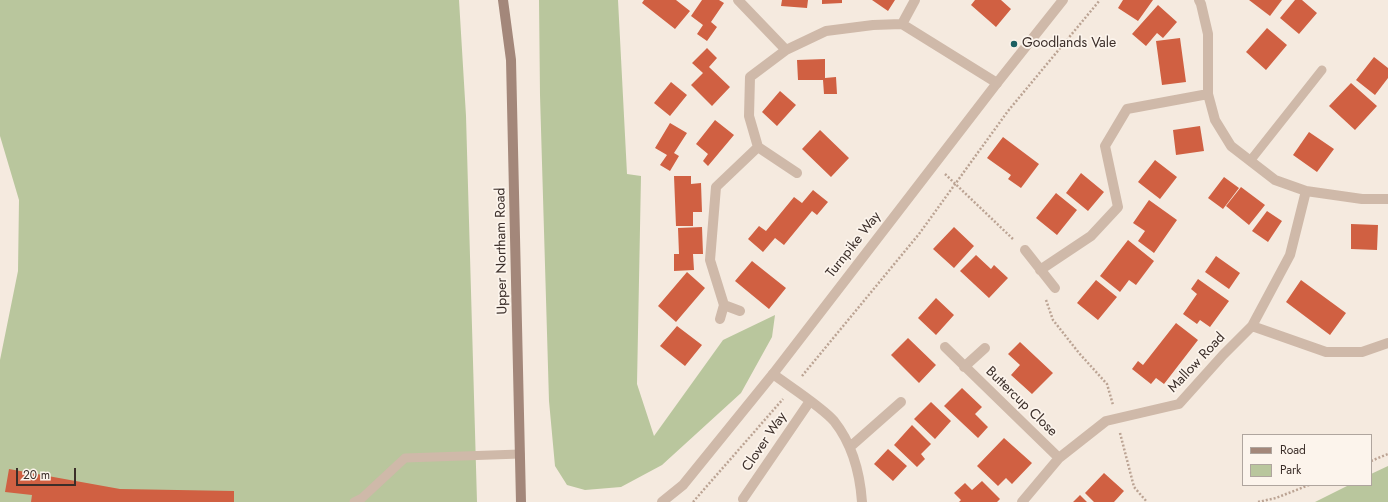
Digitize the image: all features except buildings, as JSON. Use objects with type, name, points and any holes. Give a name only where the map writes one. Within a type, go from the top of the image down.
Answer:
[{"type":"main road","name":"Upper Northam Road","points":[[503,0],[511,60],[521,502]]},
{"type":"street","points":[[738,0],[786,50]]},
{"type":"street","points":[[902,24],[915,0]]},
{"type":"street","name":"Turnpike Way","points":[[662,502],[683,485],[773,374],[997,83],[1063,0]]},
{"type":"street","points":[[1199,0],[1208,34],[1208,94],[1215,120],[1231,146],[1275,180],[1306,191],[1362,199],[1388,199]]},
{"type":"street","points":[[797,174],[758,147],[749,116],[750,77],[786,50],[826,31],[873,25],[902,24],[997,83]]},
{"type":"street","points":[[1040,270],[1092,236],[1118,207],[1106,146],[1127,110],[1208,94]]},
{"type":"street","points":[[720,319],[724,305],[710,260],[716,187],[758,147]]},
{"type":"street","name":"Mallow Road","points":[[1022,502],[1059,458],[1106,421],[1179,404],[1223,355],[1252,326],[1290,255],[1306,191]]},
{"type":"street","points":[[1025,250],[1056,288]]},
{"type":"street","points":[[724,305],[740,311]]},
{"type":"street","points":[[1252,326],[1326,352],[1362,352],[1388,343]]},
{"type":"street","name":"Buttercup Close","points":[[945,347],[1059,458]]},
{"type":"street","name":"Buttercup Close","points":[[964,367],[985,348]]},
{"type":"street","points":[[773,374],[834,421],[850,447],[861,483],[862,502]]},
{"type":"street","name":"Clover Way","points":[[743,499],[810,401]]},
{"type":"street","points":[[850,447],[901,402]]},
{"type":"lane","points":[[1250,161],[1322,70]]},
{"type":"lane","points":[[354,502],[362,498],[405,458],[520,454]]},
{"type":"path","points":[[692,502],[792,388],[919,234],[1008,111],[1100,0]]},
{"type":"path","points":[[1117,419],[1134,487],[1147,502]]},
{"type":"path","points":[[1372,461],[1388,454]]},
{"type":"path","points":[[1258,502],[1276,498],[1306,486]]},
{"type":"green space","points":[[0,0],[459,0],[466,116],[477,502],[0,502],[0,360],[18,271],[19,200],[0,136]]},
{"type":"green space","points":[[539,0],[618,0],[627,174],[641,176],[637,384],[654,436],[723,340],[775,315],[772,337],[741,393],[662,465],[621,487],[585,490],[567,485],[555,466],[549,401],[540,95]]},
{"type":"green space","points":[[1388,466],[1388,502],[1315,502],[1347,486],[1372,486],[1372,474]]},
{"type":"place","name":"Goodlands Vale","points":[[1014,44]]}]
